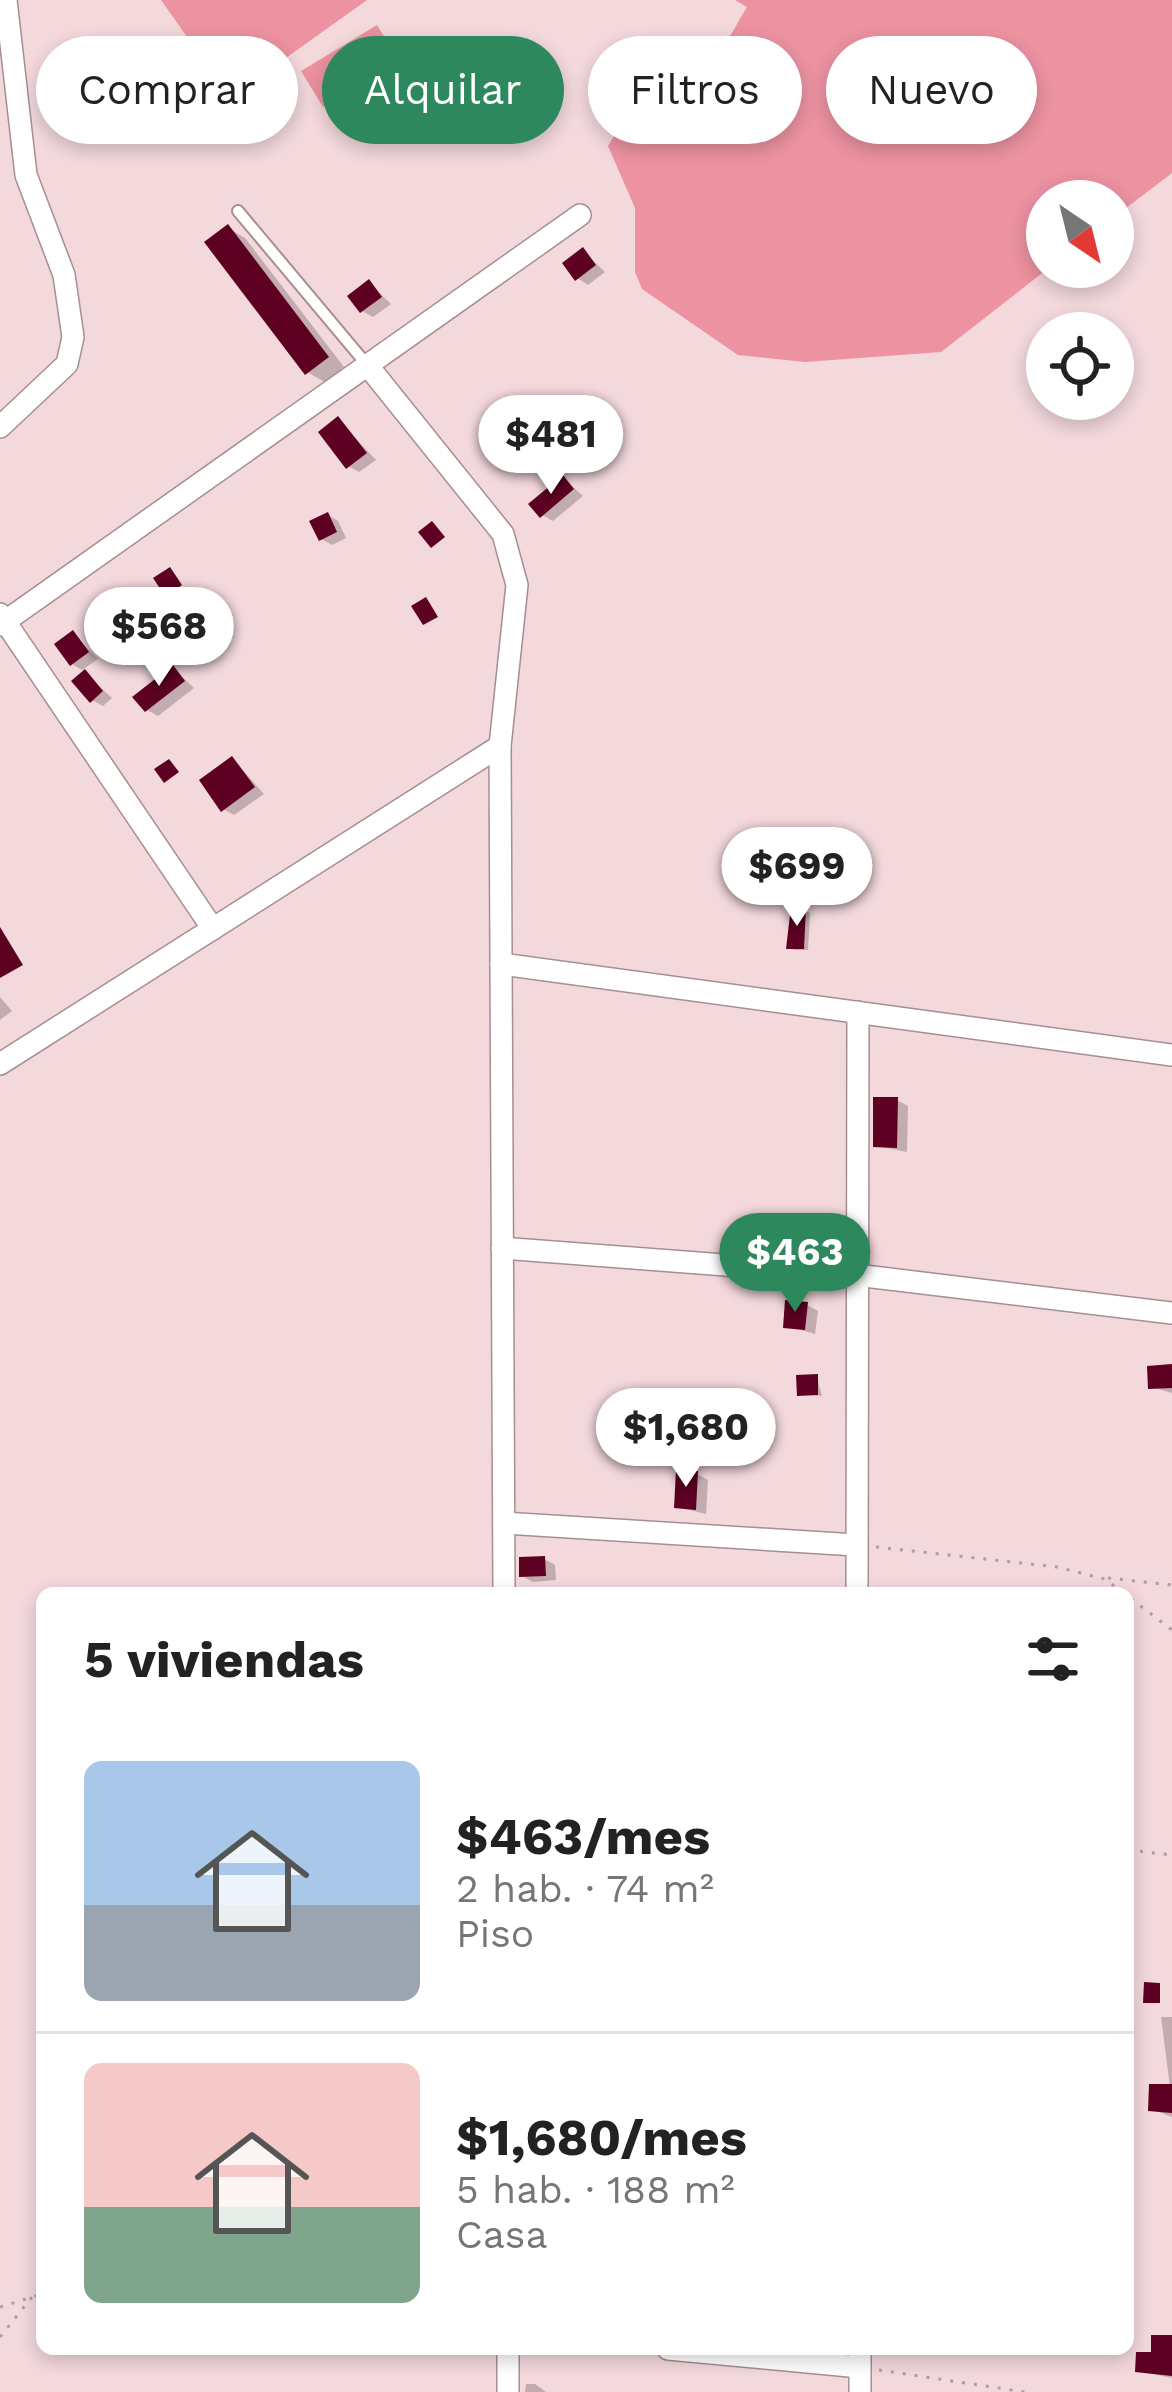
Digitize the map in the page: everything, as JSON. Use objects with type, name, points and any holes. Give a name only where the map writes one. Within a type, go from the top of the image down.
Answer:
[{"type":"street","points":[[0,427],[67,364],[74,338],[64,275],[26,175],[6,0]]},
{"type":"street","points":[[213,929],[1,620],[580,215]]},
{"type":"street","points":[[368,365],[503,533],[518,585],[500,746],[504,1587]]},
{"type":"street","points":[[0,1064],[500,746]]},
{"type":"street","points":[[501,964],[1172,1054]]},
{"type":"street","points":[[857,1012],[857,1587]]},
{"type":"street","points":[[502,1248],[856,1275],[1172,1313]]},
{"type":"street","points":[[504,1523],[856,1545]]},
{"type":"street","points":[[508,2355],[508,2392]]},
{"type":"street","points":[[796,2355],[860,2358],[860,2392]]},
{"type":"lane","points":[[238,212],[368,365]]},
{"type":"path","points":[[856,1545],[993,1558],[1094,1577],[1172,1585]]},
{"type":"path","points":[[1094,1577],[1114,1587]]},
{"type":"path","points":[[1134,1597],[1172,1630]]},
{"type":"path","points":[[1134,1851],[1172,1856]]},
{"type":"path","points":[[0,2307],[36,2296]]},
{"type":"path","points":[[0,2337],[32,2297]]},
{"type":"path","points":[[860,2358],[1025,2392]]},
{"type":"shaded area","points":[[161,0],[367,0],[298,49],[298,36],[186,36]]},
{"type":"shaded area","points":[[735,0],[1172,0],[1172,173],[1134,202],[1134,180],[1026,180],[1026,286],[941,352],[805,362],[738,355],[642,289],[635,272],[635,208],[608,146],[802,144],[802,36],[730,36],[747,7]]},
{"type":"shaded area","points":[[377,25],[384,36],[359,36]]},
{"type":"shaded area","points":[[322,58],[322,105],[301,71]]},
{"type":"building","points":[[228,224],[329,357],[305,375],[204,242]]},
{"type":"building","points":[[583,247],[596,265],[575,281],[562,263]]},
{"type":"building","points":[[369,279],[382,297],[360,313],[347,296]]},
{"type":"building","points":[[338,416],[367,453],[346,469],[318,432]]},
{"type":"building","points":[[563,475],[574,489],[540,518],[528,504]]},
{"type":"building","points":[[328,512],[337,532],[319,541],[309,521]]},
{"type":"building","points":[[432,521],[445,537],[431,548],[418,532]]},
{"type":"building","points":[[170,567],[182,585],[165,596],[153,578]]},
{"type":"building","points":[[426,597],[438,617],[423,625],[411,606]]},
{"type":"building","points":[[73,630],[89,652],[70,666],[54,644]]},
{"type":"building","points":[[173,665],[185,681],[145,712],[132,697]]},
{"type":"building","points":[[85,669],[103,691],[90,703],[71,681]]},
{"type":"building","points":[[232,756],[255,787],[221,812],[199,780]]},
{"type":"building","points":[[169,759],[179,772],[164,783],[154,769]]},
{"type":"building","points":[[791,906],[806,908],[804,949],[786,949]]},
{"type":"building","points":[[0,927],[23,965],[0,978]]},
{"type":"building","points":[[873,1097],[898,1097],[897,1148],[873,1147]]},
{"type":"building","points":[[785,1300],[808,1302],[805,1330],[783,1328]]},
{"type":"building","points":[[1172,1364],[1172,1388],[1148,1389],[1147,1366]]},
{"type":"building","points":[[818,1374],[818,1395],[797,1396],[796,1375]]},
{"type":"building","points":[[640,1392],[666,1394],[664,1431],[638,1430]]},
{"type":"building","points":[[676,1470],[698,1471],[696,1510],[674,1508]]},
{"type":"building","points":[[545,1556],[546,1576],[519,1577],[519,1557]]},
{"type":"building","points":[[1144,1982],[1160,1983],[1160,2003],[1143,2003]]},
{"type":"building","points":[[1149,2084],[1172,2084],[1172,2113],[1148,2111]]},
{"type":"building","points":[[1151,2335],[1172,2335],[1172,2376],[1135,2372],[1136,2352],[1151,2352]]}]
